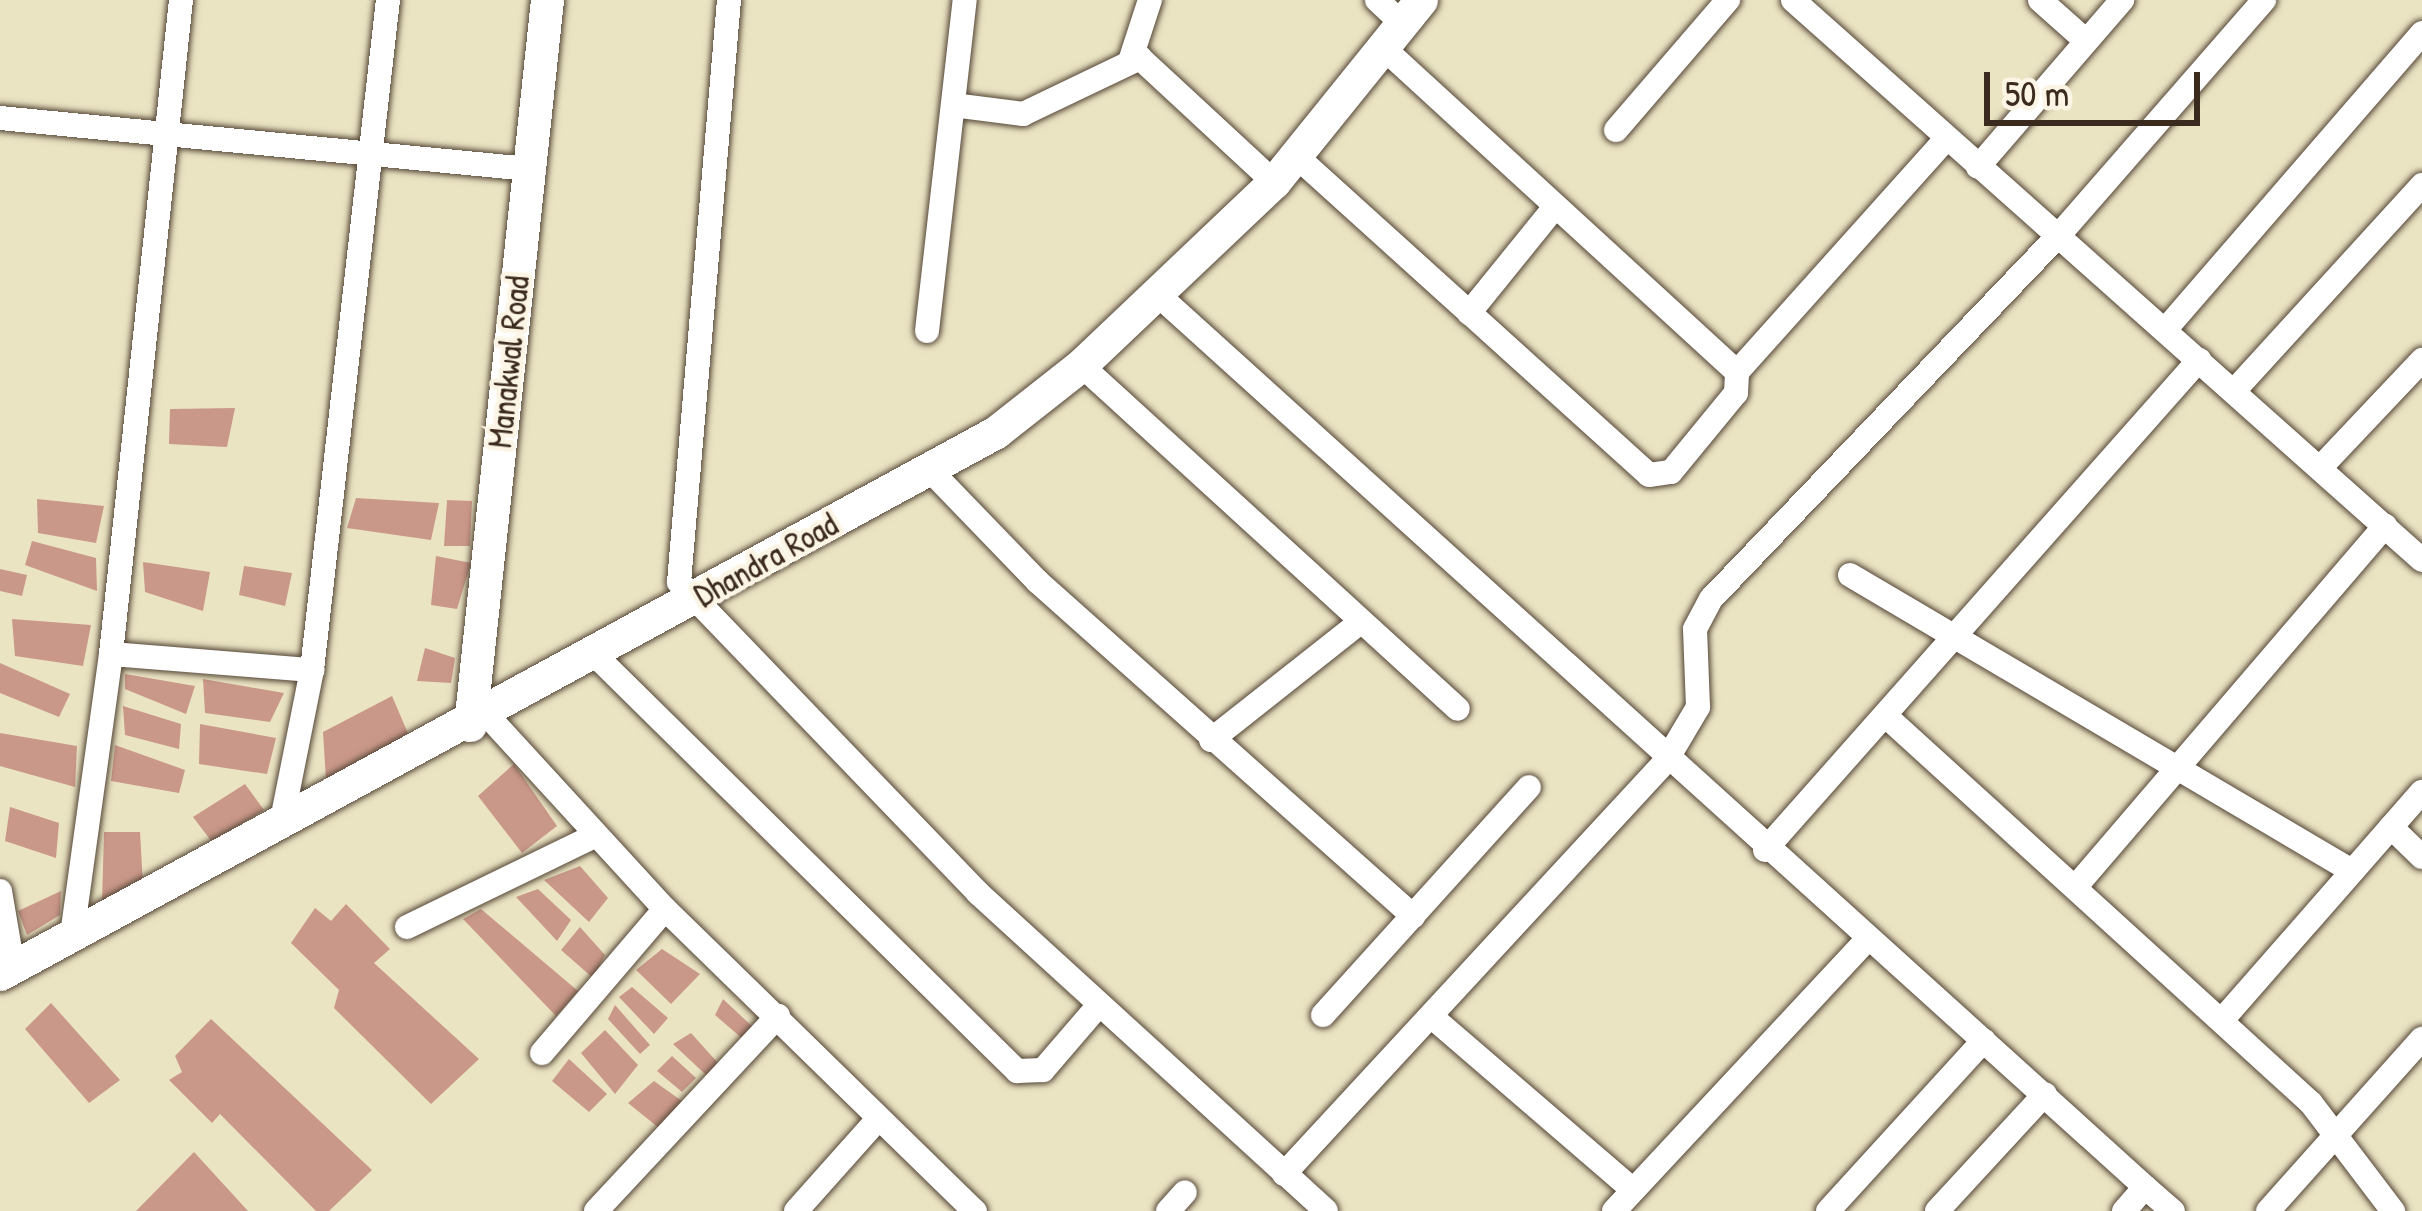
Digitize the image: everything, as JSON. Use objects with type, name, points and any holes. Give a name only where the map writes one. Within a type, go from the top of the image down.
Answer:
[{"type":"street","points":[[73,935],[111,654],[181,0]]},
{"type":"street","points":[[281,825],[312,670],[388,0]]},
{"type":"street","name":"Manakwal Road","points":[[479,720],[547,0]]},
{"type":"street","points":[[729,0],[674,567],[691,602],[1098,1006],[1326,1211]]},
{"type":"street","points":[[927,331],[965,0]]},
{"type":"street","points":[[953,105],[1023,114],[1131,58],[1150,0]]},
{"type":"street","points":[[1616,130],[1728,0]]},
{"type":"street","points":[[1793,0],[2420,554]]},
{"type":"street","points":[[2040,0],[2084,39]]},
{"type":"street","points":[[1978,167],[2122,0]]},
{"type":"street","points":[[1284,1174],[1666,760],[1699,707],[1695,628],[1703,609],[2059,235],[2264,0]]},
{"type":"street","points":[[1396,17],[1554,208],[1737,372]]},
{"type":"street","name":"Dhandra Road","points":[[6,971],[479,720],[996,432],[1081,365],[1285,168],[1396,17]]},
{"type":"street","points":[[2165,330],[2420,40]]},
{"type":"street","points":[[1131,58],[1155,66],[1469,314],[1655,477],[1671,472],[1736,393],[1737,372],[1946,139]]},
{"type":"street","points":[[0,118],[529,169]]},
{"type":"street","points":[[2234,391],[2422,185]]},
{"type":"street","points":[[1469,314],[1554,208]]},
{"type":"street","points":[[1156,293],[1765,850],[2173,1211]]},
{"type":"street","points":[[1765,850],[1888,718],[2199,360]]},
{"type":"street","points":[[2320,468],[2422,360]]},
{"type":"street","points":[[1081,365],[1458,709]]},
{"type":"street","points":[[929,469],[1211,740],[1413,916]]},
{"type":"street","points":[[2078,884],[2385,526]]},
{"type":"street","points":[[1850,575],[2352,871]]},
{"type":"street","points":[[1211,740],[1359,623]]},
{"type":"street","points":[[111,654],[312,670]]},
{"type":"street","points":[[595,655],[1017,1071],[1042,1070],[1098,1006]]},
{"type":"street","points":[[1888,718],[2223,1019],[2335,1134],[2393,1211]]},
{"type":"street","points":[[479,720],[877,1120],[975,1211]]},
{"type":"street","points":[[1323,1015],[1529,787]]},
{"type":"street","points":[[2223,1019],[2422,792]]},
{"type":"street","points":[[2391,827],[2422,857]]},
{"type":"street","points":[[407,927],[594,836]]},
{"type":"street","points":[[0,891],[6,971]]},
{"type":"street","points":[[542,1053],[665,909]]},
{"type":"street","points":[[1614,1211],[1867,940]]},
{"type":"street","points":[[596,1211],[778,1016]]},
{"type":"street","points":[[1432,1017],[1633,1190]]},
{"type":"street","points":[[1828,1211],[1984,1040]]},
{"type":"street","points":[[2268,1211],[2420,1045]]},
{"type":"street","points":[[1937,1211],[2045,1094]]},
{"type":"street","points":[[796,1211],[877,1120]]},
{"type":"street","points":[[2124,1211],[2145,1187]]},
{"type":"building","points":[[235,408],[227,447],[169,444],[170,409]]},
{"type":"building","points":[[356,498],[439,503],[431,540],[347,528]]},
{"type":"building","points":[[37,499],[104,506],[96,543],[38,533]]},
{"type":"building","points":[[447,500],[472,501],[470,546],[444,546]]},
{"type":"building","points":[[32,541],[96,558],[97,591],[25,565]]},
{"type":"building","points":[[436,556],[471,563],[457,609],[431,605]]},
{"type":"building","points":[[143,562],[210,572],[203,611],[145,592]]},
{"type":"building","points":[[244,566],[292,573],[285,606],[239,595]]},
{"type":"building","points":[[0,569],[27,575],[22,596],[0,591]]},
{"type":"building","points":[[12,619],[91,625],[83,666],[15,656]]},
{"type":"building","points":[[425,648],[455,658],[451,683],[417,681]]},
{"type":"building","points":[[0,663],[70,694],[59,717],[0,693]]},
{"type":"building","points":[[125,674],[195,686],[186,714],[125,689]]},
{"type":"building","points":[[203,679],[284,693],[270,722],[205,713]]},
{"type":"building","points":[[392,696],[410,738],[326,780],[323,732]]},
{"type":"building","points":[[123,706],[181,724],[179,749],[125,735]]},
{"type":"building","points":[[200,724],[276,738],[267,774],[199,764]]},
{"type":"building","points":[[0,733],[77,746],[75,787],[0,766]]},
{"type":"building","points":[[115,745],[185,770],[179,793],[111,781]]},
{"type":"building","points":[[514,764],[557,826],[522,853],[478,796]]},
{"type":"building","points":[[245,784],[264,810],[212,842],[193,817]]},
{"type":"building","points":[[10,807],[59,823],[56,858],[5,841]]},
{"type":"building","points":[[104,832],[140,832],[143,885],[102,903]]},
{"type":"building","points":[[580,866],[608,898],[589,922],[544,880]]},
{"type":"building","points":[[538,889],[571,920],[557,941],[516,897]]},
{"type":"building","points":[[61,891],[60,915],[27,935],[18,911]]},
{"type":"building","points":[[346,904],[390,949],[374,963],[479,1059],[431,1104],[334,1008],[339,990],[291,943],[315,908],[331,921]]},
{"type":"building","points":[[481,909],[578,991],[556,1016],[463,919]]},
{"type":"building","points":[[580,927],[605,955],[593,978],[561,950]]},
{"type":"building","points":[[662,949],[700,974],[671,1004],[636,970]]},
{"type":"building","points":[[632,987],[668,1018],[654,1034],[619,997]]},
{"type":"building","points":[[723,999],[756,1030],[744,1040],[715,1015]]},
{"type":"building","points":[[51,1003],[120,1080],[89,1103],[25,1029]]},
{"type":"building","points":[[615,1005],[650,1045],[640,1054],[608,1019]]},
{"type":"building","points":[[211,1019],[372,1170],[329,1211],[316,1211],[220,1114],[212,1123],[169,1080],[182,1072],[175,1056]]},
{"type":"building","points":[[605,1030],[638,1065],[615,1094],[581,1053]]},
{"type":"building","points":[[691,1033],[718,1063],[706,1075],[673,1044]]},
{"type":"building","points":[[672,1056],[696,1078],[682,1092],[657,1071]]},
{"type":"building","points":[[569,1059],[607,1094],[589,1112],[552,1081]]},
{"type":"building","points":[[654,1081],[686,1104],[659,1128],[628,1103]]},
{"type":"building","points":[[194,1152],[248,1211],[136,1211]]}]
